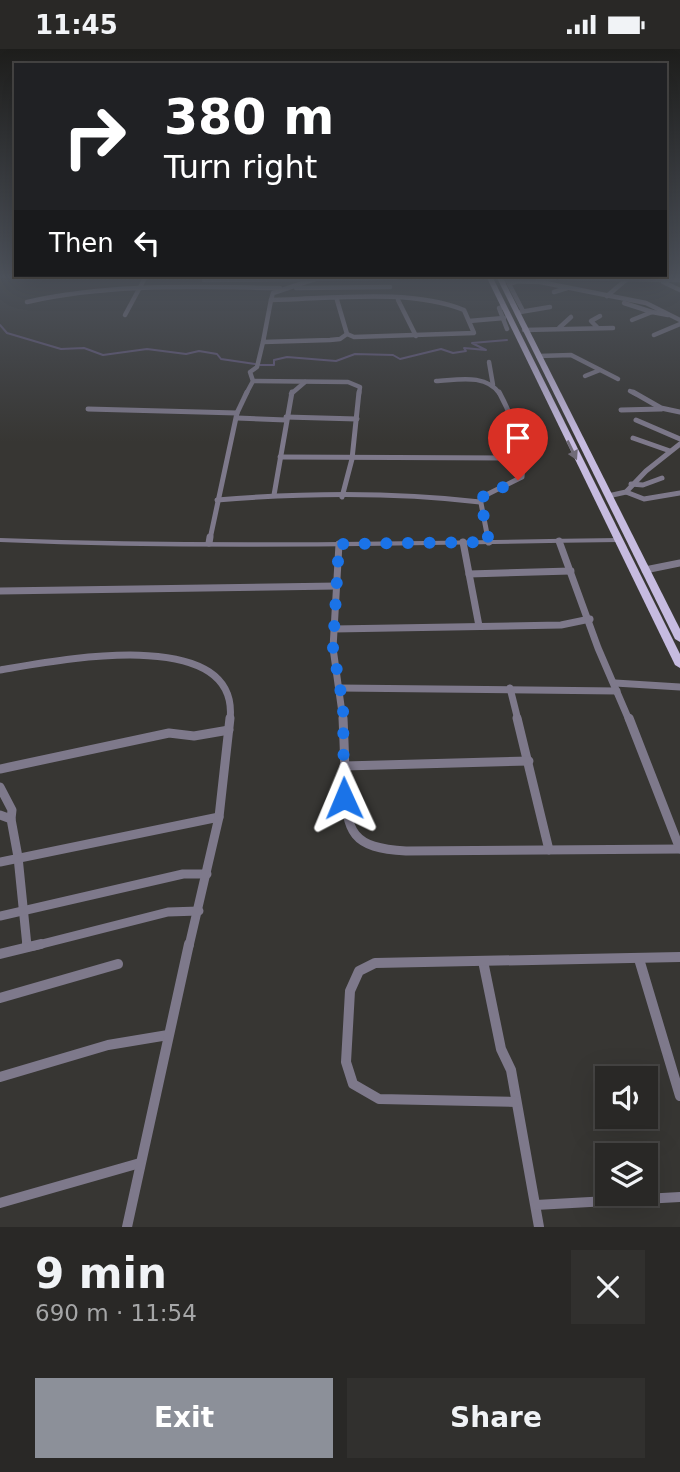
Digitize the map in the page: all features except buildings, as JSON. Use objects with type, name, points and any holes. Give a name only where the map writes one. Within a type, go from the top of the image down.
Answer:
[{"type":"main road","points":[[516,333],[571,449],[620,540],[680,665]]},
{"type":"main road","points":[[526,333],[680,639]]},
{"type":"street","points":[[209,543],[237,416],[253,381],[250,372],[257,367],[266,333]]},
{"type":"street","points":[[264,342],[474,333]]},
{"type":"street","points":[[654,335],[658,333]]},
{"type":"street","points":[[340,339],[347,334],[359,338]]},
{"type":"street","points":[[538,356],[557,351],[568,353],[618,379]]},
{"type":"street","points":[[489,362],[493,385]]},
{"type":"street","points":[[586,376],[600,370]]},
{"type":"street","points":[[253,381],[356,383],[360,387],[352,459],[342,497]]},
{"type":"street","points":[[436,381],[477,381],[493,385],[502,394],[524,466],[522,477],[483,495],[480,502],[489,542]]},
{"type":"street","points":[[274,495],[292,391],[305,382]]},
{"type":"street","points":[[630,391],[661,408]]},
{"type":"street","points":[[621,410],[661,408],[680,412]]},
{"type":"street","points":[[88,409],[286,419],[357,419]]},
{"type":"street","points":[[626,492],[631,484],[680,441],[636,421]]},
{"type":"street","points":[[633,438],[670,451]]},
{"type":"street","points":[[280,457],[522,458]]},
{"type":"street","points":[[631,484],[643,485],[662,478]]},
{"type":"street","points":[[608,496],[626,492],[644,499],[680,493]]},
{"type":"street","points":[[217,500],[274,495],[447,498],[480,502]]},
{"type":"street","points":[[0,540],[339,544],[620,540]]},
{"type":"street","points":[[339,544],[334,629],[335,668],[343,705],[346,815],[349,827],[366,846],[406,851],[680,849],[598,648],[590,619],[559,541]]},
{"type":"street","points":[[463,542],[479,626]]},
{"type":"street","points":[[645,570],[680,563]]},
{"type":"street","points":[[469,574],[571,572]]},
{"type":"street","points":[[0,591],[337,586]]},
{"type":"street","points":[[334,629],[561,625],[590,619]]},
{"type":"street","points":[[0,670],[69,660],[153,654],[184,659],[210,669],[226,684],[232,701],[219,817],[127,1227]]},
{"type":"street","points":[[340,688],[680,687]]},
{"type":"street","points":[[510,688],[549,850]]},
{"type":"street","points":[[0,769],[169,733],[194,736],[229,730]]},
{"type":"street","points":[[344,765],[529,761]]},
{"type":"street","points":[[0,787],[12,810],[27,947]]},
{"type":"street","points":[[0,815],[11,819]]},
{"type":"street","points":[[0,862],[219,817]]},
{"type":"street","points":[[0,916],[183,874],[207,874]]},
{"type":"street","points":[[0,954],[168,912],[199,911]]},
{"type":"street","points":[[516,1102],[379,1099],[354,1084],[346,1062],[350,991],[359,971],[375,963],[680,957]]},
{"type":"street","points":[[639,959],[680,1096]]},
{"type":"street","points":[[483,961],[501,1049],[511,1070],[539,1227]]},
{"type":"street","points":[[0,997],[118,964]]},
{"type":"street","points":[[0,1077],[108,1045],[168,1035]]},
{"type":"street","points":[[0,1203],[140,1163]]},
{"type":"street","points":[[536,1205],[680,1197]]},
{"type":"waterway","points":[[7,333],[61,349],[84,348],[103,355],[147,349],[186,354],[199,351],[217,354],[221,359],[255,364]]},
{"type":"waterway","points":[[260,365],[274,365],[274,360],[287,357],[336,361],[355,354],[393,355],[400,359],[441,349],[453,353],[466,351],[464,348],[486,350],[472,343],[507,340]]},
{"type":"route","points":[[344,798],[343,705],[333,648],[339,544],[489,542],[480,498],[518,480]]}]
